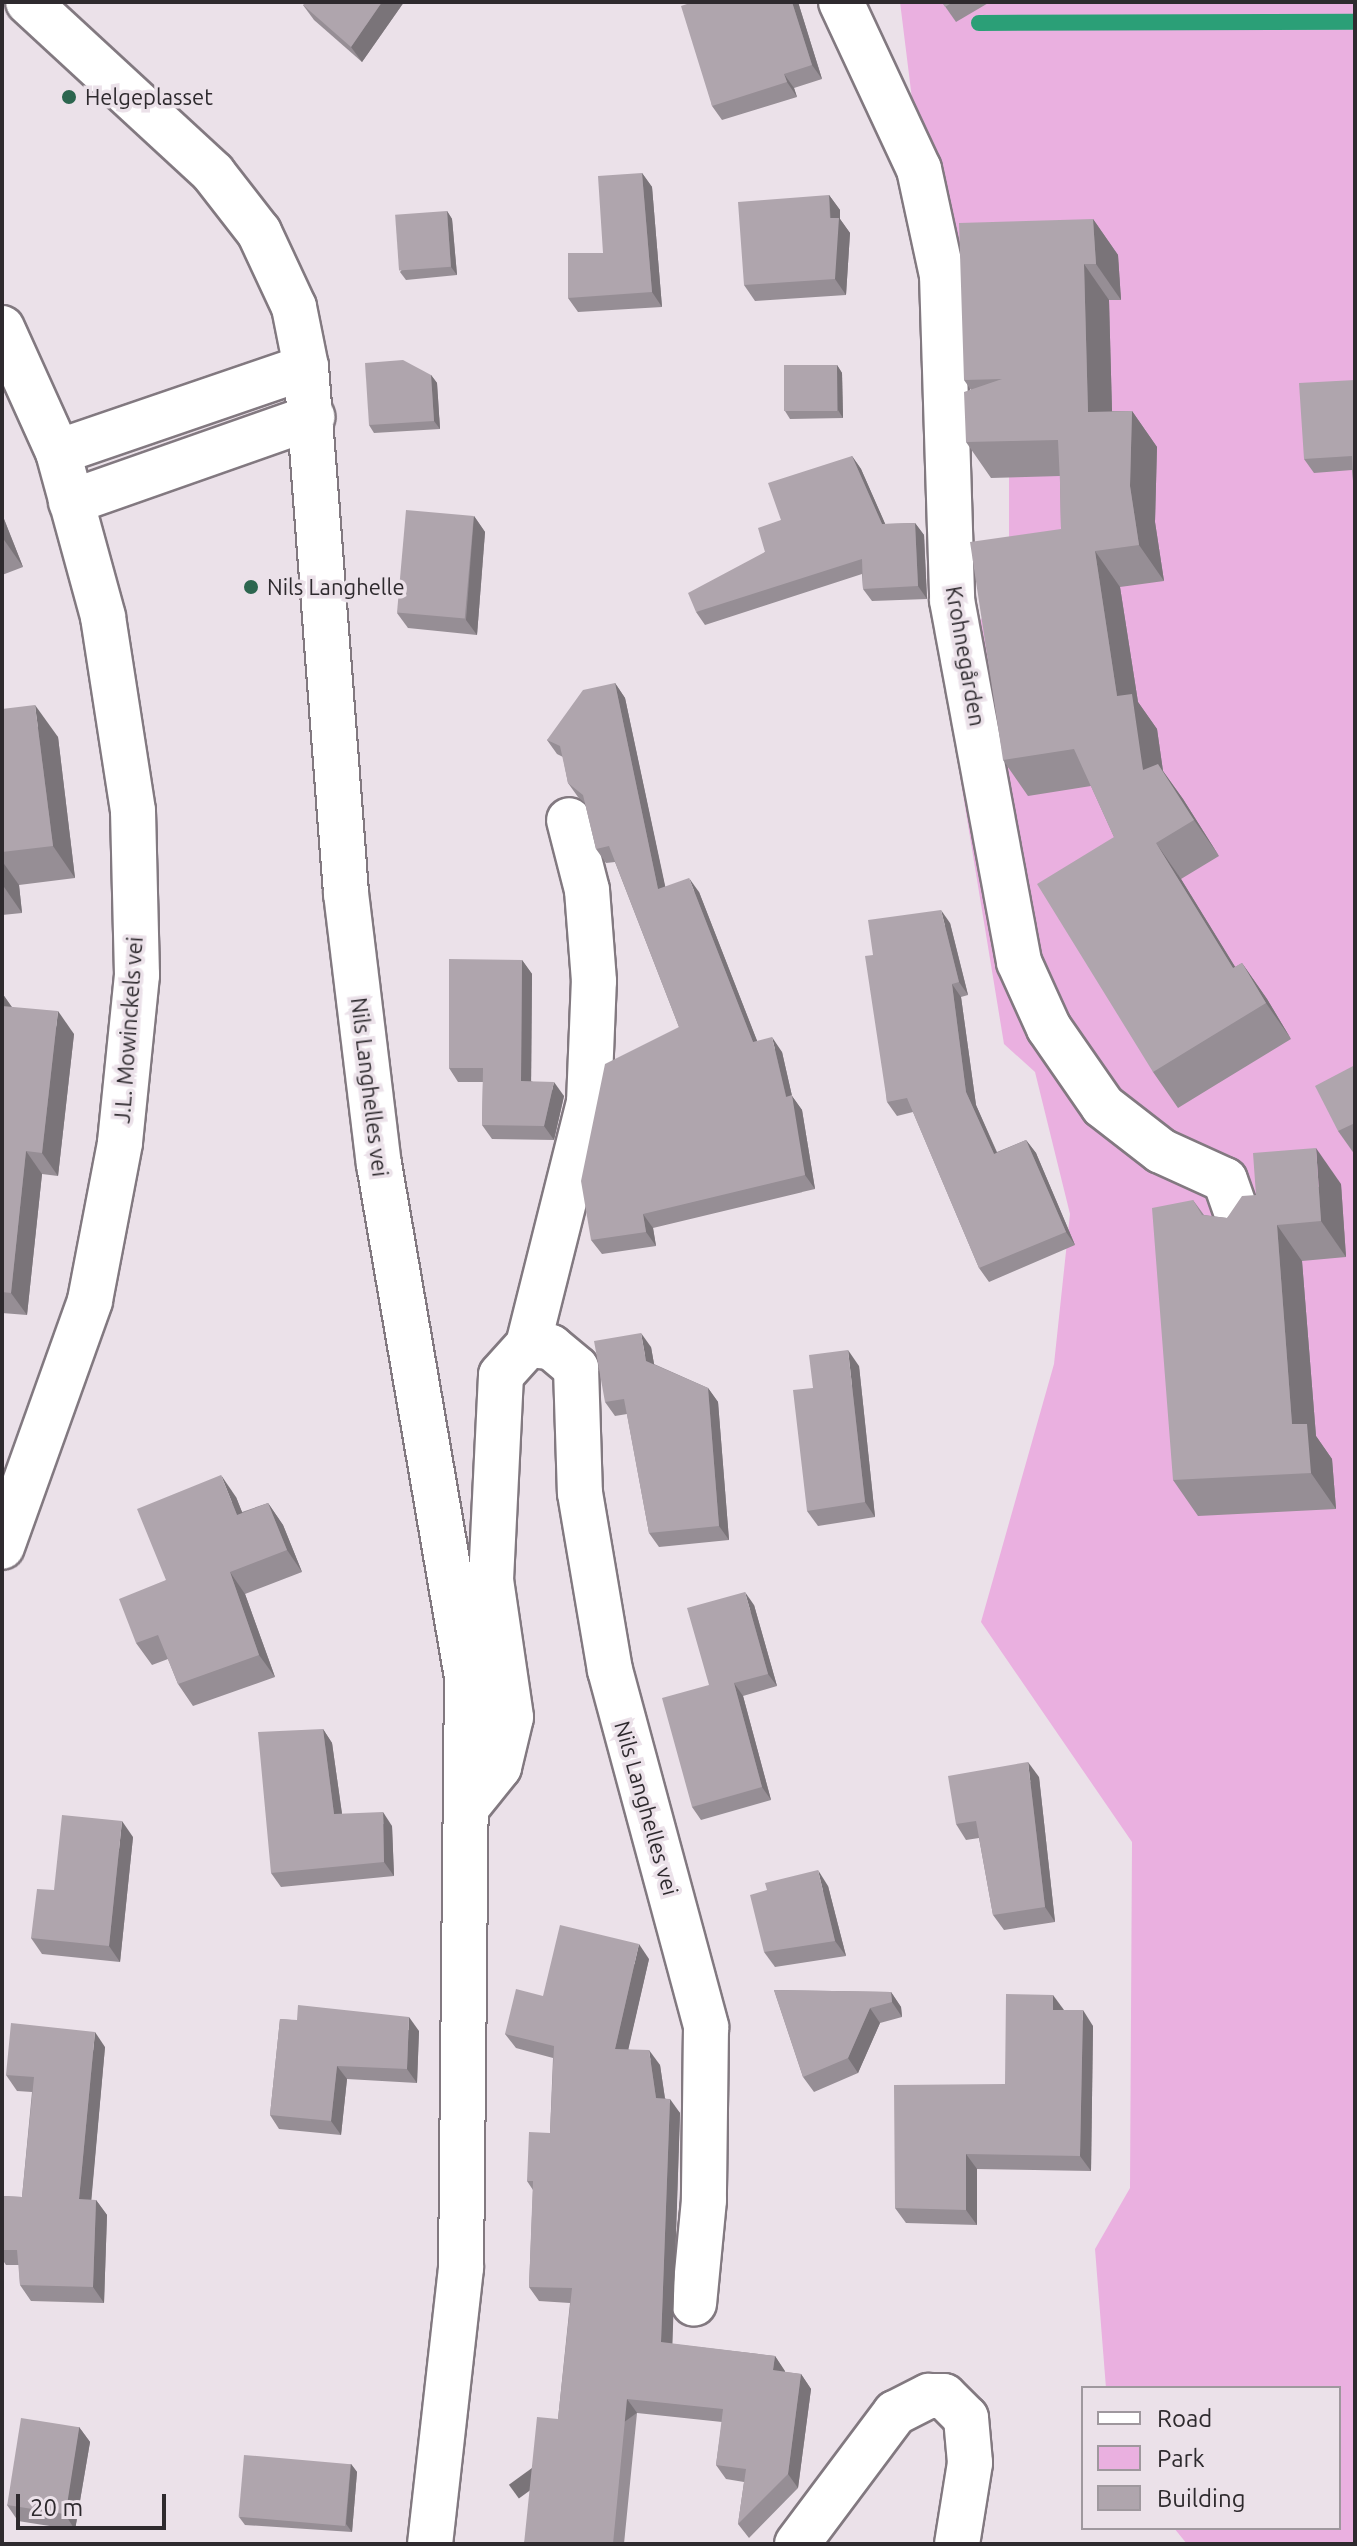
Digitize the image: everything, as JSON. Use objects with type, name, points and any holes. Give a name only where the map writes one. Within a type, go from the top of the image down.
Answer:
[{"type":"street","points":[[28,2],[213,173],[259,232],[294,307],[306,367],[58,452]]},
{"type":"street","name":"Krohnegården","points":[[841,2],[919,169],[942,275],[952,600],[1019,962],[1049,1028],[1103,1106],[1161,1151],[1225,1180],[1243,1231]]},
{"type":"street","name":"J.L. Mowinckels vei","points":[[2,328],[58,452],[103,617],[133,811],[137,975],[120,1143],[90,1301],[2,1547]]},
{"type":"street","name":"Nils Langhelles vei","points":[[306,367],[313,417],[346,893],[379,1164],[467,1677],[471,1802],[461,2268],[430,2544]]},
{"type":"street","points":[[71,502],[313,417]]},
{"type":"street","points":[[471,1802],[499,1767],[508,1739],[491,1580],[501,1375],[528,1345],[589,1103],[594,981],[587,890],[569,820]]},
{"type":"street","name":"Nils Langhelles vei","points":[[528,1345],[551,1347],[576,1368],[580,1493],[607,1657],[706,2027],[704,2200],[694,2304]]},
{"type":"street","points":[[797,2544],[895,2413],[929,2396],[944,2396],[966,2418],[970,2463],[957,2544]]},
{"type":"green space","points":[[900,2],[1355,2],[1355,2544],[1187,2544],[1176,2530],[1341,2530],[1341,2386],[1106,2386],[1095,2249],[1130,2188],[1132,1842],[981,1622],[1054,1364],[1070,1214],[1035,1072],[1004,1044],[945,685],[944,655],[1009,592],[1009,412],[913,107]]},
{"type":"building","points":[[306,2],[382,2],[351,47],[303,5]]},
{"type":"building","points":[[693,2],[792,2],[812,65],[784,74],[787,82],[712,106],[681,6]]},
{"type":"building","points":[[642,173],[652,292],[568,298],[568,253],[603,253],[598,176]]},
{"type":"building","points":[[829,195],[830,218],[839,218],[835,279],[744,285],[738,202]]},
{"type":"building","points":[[447,211],[451,267],[399,270],[395,215]]},
{"type":"building","points":[[1093,219],[1096,264],[1084,264],[1088,412],[1132,411],[1130,486],[1139,545],[1095,551],[1117,696],[1132,694],[1143,770],[1158,764],[1194,820],[1156,843],[1233,968],[1242,963],[1266,1003],[1153,1072],[1037,884],[1114,837],[1074,749],[1003,760],[970,542],[1061,529],[1060,482],[1058,440],[966,442],[964,392],[1002,379],[964,380],[959,223]]},
{"type":"building","points":[[403,360],[431,375],[434,421],[369,425],[365,363]]},
{"type":"building","points":[[784,365],[837,365],[837,411],[784,411]]},
{"type":"building","points":[[1355,380],[1354,501],[1352,456],[1304,459],[1299,383]]},
{"type":"building","points":[[852,456],[882,524],[915,523],[918,586],[863,589],[862,559],[696,612],[688,593],[765,552],[758,528],[781,520],[768,483]]},
{"type":"building","points":[[406,510],[474,516],[465,619],[397,613]]},
{"type":"building","points":[[615,683],[658,889],[689,878],[753,1042],[772,1037],[786,1097],[792,1095],[805,1175],[643,1214],[646,1232],[591,1240],[581,1181],[605,1064],[679,1027],[609,846],[596,849],[583,795],[568,783],[560,746],[547,740],[583,690]]},
{"type":"building","points":[[35,705],[53,846],[2,852],[2,709]]},
{"type":"building","points":[[941,910],[959,982],[952,984],[966,1092],[994,1154],[1026,1140],[1066,1232],[979,1268],[907,1098],[887,1102],[865,956],[873,955],[868,920]]},
{"type":"building","points":[[449,959],[522,960],[521,1081],[554,1082],[544,1126],[482,1125],[483,1068],[449,1068]]},
{"type":"building","points":[[2,1006],[58,1011],[42,1153],[26,1151],[11,1293],[2,1292]]},
{"type":"building","points":[[1355,1065],[1355,1123],[1338,1131],[1315,1086]]},
{"type":"building","points":[[1316,1148],[1321,1221],[1277,1225],[1292,1424],[1307,1424],[1311,1473],[1173,1480],[1152,1208],[1193,1200],[1202,1215],[1227,1218],[1242,1196],[1256,1195],[1253,1153]]},
{"type":"building","points":[[641,1333],[646,1361],[708,1388],[719,1526],[649,1533],[624,1399],[605,1402],[594,1341]]},
{"type":"building","points":[[848,1350],[865,1502],[807,1511],[793,1390],[813,1388],[809,1355]]},
{"type":"building","points":[[221,1475],[237,1515],[268,1503],[287,1550],[230,1572],[259,1655],[178,1684],[158,1635],[136,1643],[119,1599],[166,1580],[137,1509]]},
{"type":"building","points":[[745,1592],[768,1674],[734,1683],[762,1787],[692,1807],[662,1698],[709,1685],[687,1608]]},
{"type":"building","points":[[323,1729],[334,1814],[383,1812],[384,1862],[271,1873],[258,1732]]},
{"type":"building","points":[[1028,1762],[1045,1907],[993,1915],[976,1821],[956,1824],[948,1776]]},
{"type":"building","points":[[62,1815],[122,1821],[109,1946],[31,1938],[37,1889],[54,1890]]},
{"type":"building","points":[[818,1870],[835,1941],[764,1952],[750,1895],[767,1890],[765,1883]]},
{"type":"building","points":[[560,1925],[639,1944],[615,2049],[649,2050],[656,2098],[670,2099],[661,2342],[775,2356],[773,2370],[801,2374],[788,2474],[738,2524],[746,2469],[716,2465],[723,2409],[627,2399],[613,2544],[524,2544],[537,2417],[558,2419],[572,2288],[529,2287],[533,2181],[527,2181],[529,2132],[550,2133],[554,2046],[505,2034],[516,1989],[543,1996]]},
{"type":"building","points":[[774,1990],[891,1992],[892,2002],[870,2008],[848,2058],[803,2077]]},
{"type":"building","points":[[1006,1994],[1053,1995],[1053,2010],[1083,2010],[1080,2156],[966,2154],[966,2210],[895,2208],[894,2085],[1005,2084]]},
{"type":"building","points":[[298,2005],[409,2017],[407,2069],[337,2066],[331,2121],[270,2115],[280,2019],[297,2020]]},
{"type":"building","points":[[11,2023],[95,2032],[79,2199],[96,2200],[93,2287],[20,2285],[17,2250],[2,2250],[2,2196],[22,2197],[34,2077],[6,2075]]},
{"type":"building","points":[[21,2418],[79,2427],[66,2514],[7,2505]]},
{"type":"building","points":[[244,2455],[351,2464],[345,2526],[239,2517]]},
{"type":"waterway","points":[[979,23],[1355,22]]},
{"type":"place","name":"Helgeplasset","points":[[69,97]]},
{"type":"place","name":"Nils Langhelle","points":[[251,587]]}]
